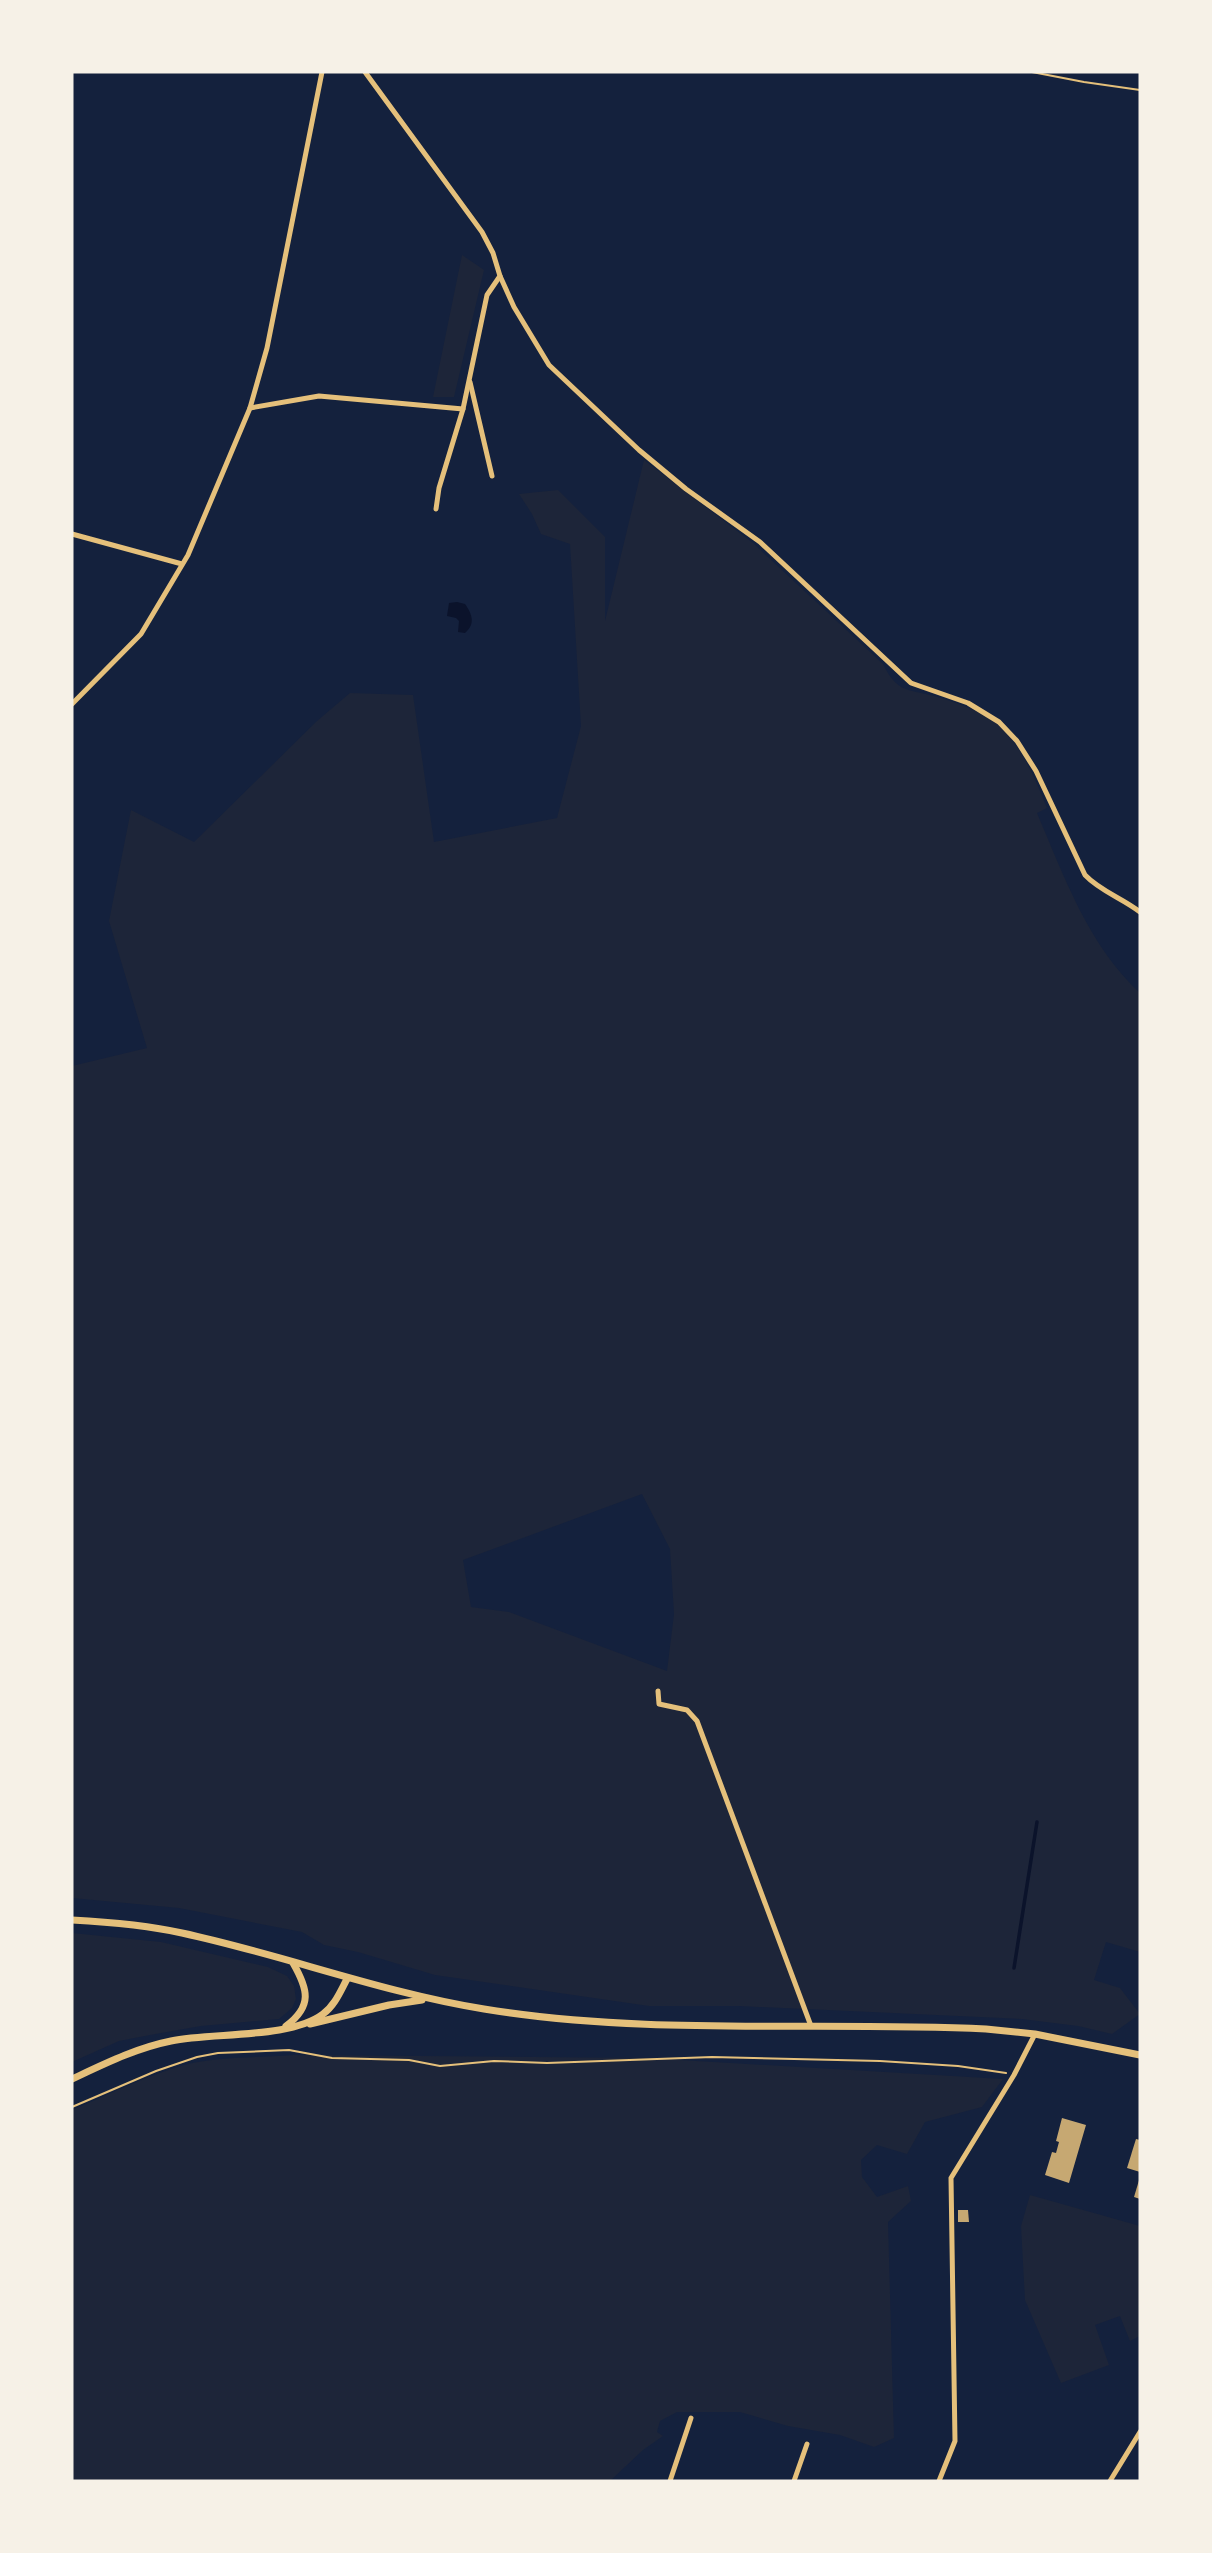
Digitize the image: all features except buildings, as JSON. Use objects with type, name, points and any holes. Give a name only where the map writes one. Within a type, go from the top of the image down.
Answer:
[{"type":"street","points":[[72,704],[141,634],[182,564],[250,408],[267,348],[322,72]]},
{"type":"street","points":[[365,72],[481,232],[493,253],[514,307],[549,365],[639,450],[686,489],[760,542],[911,683],[968,703],[999,722],[1017,741],[1036,771],[1085,875],[1095,885],[1126,901],[1140,912]]},
{"type":"street","points":[[436,509],[439,488],[463,409],[487,295],[500,276]]},
{"type":"street","points":[[469,379],[492,475]]},
{"type":"street","points":[[250,408],[319,396],[463,409]]},
{"type":"street","points":[[72,534],[182,564]]},
{"type":"street","points":[[658,1691],[659,1704],[687,1710],[697,1721],[811,2026]]},
{"type":"street","points":[[72,1920],[184,1933],[347,1979],[433,2000],[503,2012],[588,2020],[951,2028],[1035,2034],[1140,2055]]},
{"type":"street","points":[[281,2029],[298,2015],[305,2002],[304,1986],[293,1963]]},
{"type":"street","points":[[281,2029],[310,2021],[323,2014],[337,1999],[347,1979]]},
{"type":"street","points":[[72,2079],[116,2059],[169,2041],[281,2029],[338,2019],[399,2003],[433,2000]]},
{"type":"street","points":[[939,2481],[955,2441],[951,2178],[1014,2075],[1035,2034]]},
{"type":"street","points":[[670,2481],[691,2417]]},
{"type":"street","points":[[1110,2481],[1140,2432]]},
{"type":"street","points":[[794,2481],[807,2444]]},
{"type":"path","points":[[1032,72],[1140,89]]},
{"type":"path","points":[[72,2107],[156,2071],[197,2057],[218,2053],[289,2050],[332,2058],[409,2060],[440,2066],[494,2061],[547,2063],[712,2057],[880,2061],[971,2068],[1014,2075]]},
{"type":"shaded area","points":[[462,255],[484,270],[454,397],[433,397]]},
{"type":"shaded area","points":[[644,460],[753,543],[883,664],[898,685],[963,706],[1000,726],[1017,747],[1037,783],[1047,808],[1037,813],[1079,909],[1106,953],[1140,993],[1140,1952],[1106,1942],[1094,1980],[1120,1988],[1140,2014],[1112,2034],[1078,2026],[1022,2019],[739,2006],[649,2006],[435,1975],[358,1952],[324,1945],[302,1932],[179,1908],[72,1898],[72,1066],[147,1048],[109,921],[131,810],[194,842],[317,721],[350,693],[413,695],[434,842],[557,818],[581,726],[570,544],[541,534],[519,494],[558,490],[605,537],[605,621]],"holes":[[[642,1494],[670,1549],[674,1614],[667,1671],[509,1612],[471,1607],[463,1560]]]},
{"type":"shaded area","points":[[449,603],[465,604],[471,615],[471,626],[465,633],[458,632],[459,621],[456,618],[447,616]]},
{"type":"shaded area","points":[[72,1933],[161,1942],[268,1967],[287,1976],[294,1986],[296,1999],[292,2008],[279,2019],[201,2026],[119,2041],[72,2062]]},
{"type":"shaded area","points":[[293,2055],[646,2058],[1003,2079],[982,2107],[925,2122],[907,2154],[877,2145],[861,2160],[862,2177],[877,2197],[908,2186],[911,2201],[888,2222],[894,2438],[874,2447],[840,2435],[788,2426],[740,2412],[677,2412],[660,2421],[657,2432],[663,2436],[643,2450],[610,2481],[72,2481],[72,2110],[141,2080],[184,2065],[224,2059]]},
{"type":"shaded area","points":[[1030,2195],[1140,2226],[1140,2336],[1130,2341],[1120,2316],[1095,2325],[1109,2365],[1061,2383],[1025,2300],[1021,2226]]},
{"type":"waterway","points":[[1014,1968],[1037,1822]]}]
